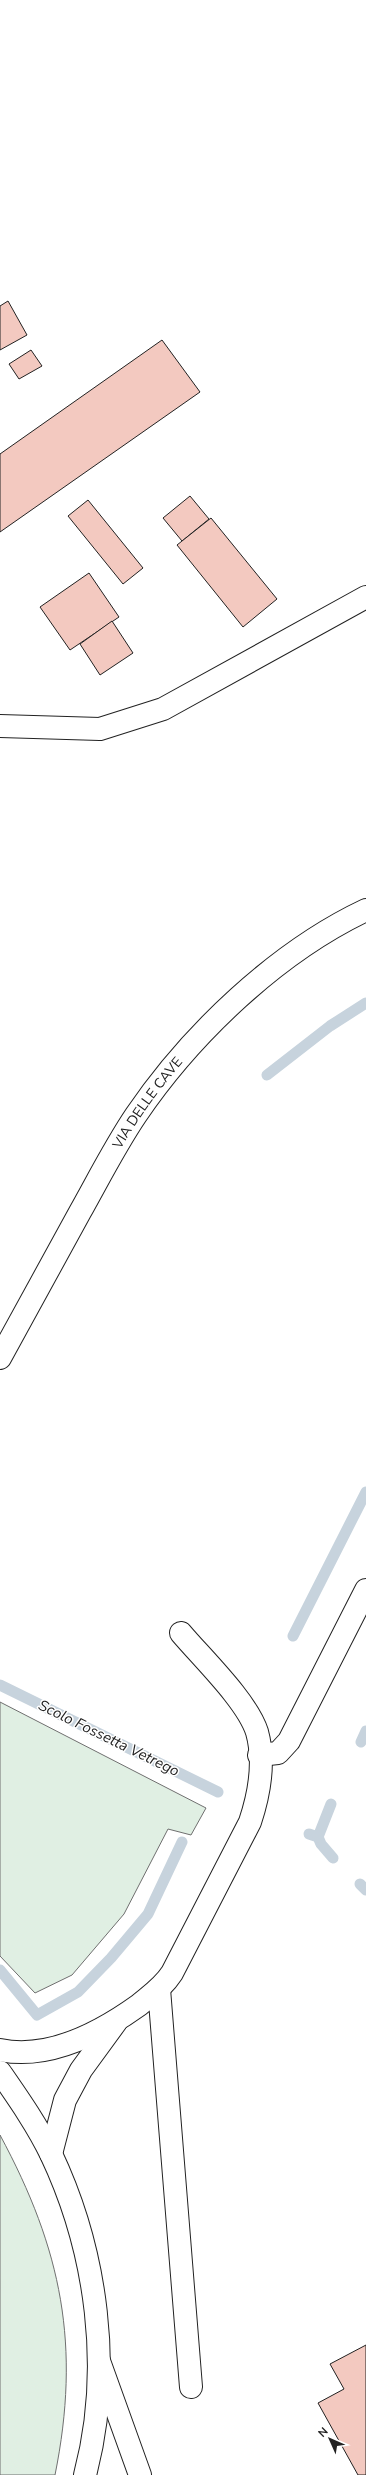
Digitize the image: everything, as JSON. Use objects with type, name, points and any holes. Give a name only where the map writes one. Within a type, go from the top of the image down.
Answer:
[{"type":"main road","points":[[0,726],[100,729],[163,709],[366,598]]},
{"type":"main road","name":"VIA DELLE CAVE","points":[[0,1358],[106,1165],[136,1115],[178,1060],[230,1006],[285,960],[346,920],[366,910]]},
{"type":"main road","points":[[259,1755],[278,1752],[289,1741],[366,1590]]},
{"type":"main road","points":[[0,2050],[24,2053],[44,2051],[80,2038],[116,2022],[160,1989],[172,1973],[250,1822],[257,1802],[259,1755],[256,1732],[240,1702],[181,1633]]},
{"type":"main road","points":[[160,1989],[191,2387]]},
{"type":"main road","points":[[51,2154],[65,2100],[81,2070],[116,2022]]},
{"type":"main road","points":[[0,2072],[26,2109],[51,2154],[77,2221],[90,2274],[93,2290],[99,2361],[92,2447],[85,2475]]},
{"type":"main road","points":[[99,2361],[140,2475]]},
{"type":"green space","points":[[0,1702],[206,1808],[191,1835],[168,1829],[124,1914],[72,1975],[35,1993],[0,1956]]},
{"type":"green space","points":[[0,2135],[21,2177],[38,2218],[52,2259],[60,2300],[65,2341],[66,2384],[63,2428],[55,2475],[0,2475]]},
{"type":"building","points":[[8,301],[27,335],[0,350],[0,306]]},
{"type":"building","points":[[162,340],[200,392],[0,532],[0,454]]},
{"type":"building","points":[[31,350],[42,366],[19,379],[9,364]]},
{"type":"building","points":[[190,496],[209,519],[182,541],[163,518]]},
{"type":"building","points":[[88,500],[143,568],[123,584],[68,516]]},
{"type":"building","points":[[211,518],[277,599],[243,627],[177,545]]},
{"type":"building","points":[[89,573],[119,617],[70,650],[40,607]]},
{"type":"building","points":[[112,621],[133,653],[100,675],[80,644]]},
{"type":"building","points":[[366,2345],[366,2475],[358,2475],[318,2403],[344,2389],[330,2364]]},
{"type":"waterway","points":[[267,1075],[330,1026],[366,1003]]},
{"type":"waterway","points":[[293,1636],[366,1492]]},
{"type":"waterway","name":"Scolo Fossetta Vetrego","points":[[0,1685],[218,1792]]},
{"type":"waterway","points":[[361,1742],[366,1731]]},
{"type":"waterway","points":[[318,1837],[331,1804]]},
{"type":"waterway","name":"Scolo Fossetta Vetrego","points":[[309,1834],[318,1837],[321,1844],[333,1858]]},
{"type":"waterway","points":[[0,1970],[37,2015],[78,1992],[111,1958],[148,1914],[182,1842]]},
{"type":"waterway","name":"Scolo Fossetta Vetrego","points":[[360,1884],[366,1890]]}]
